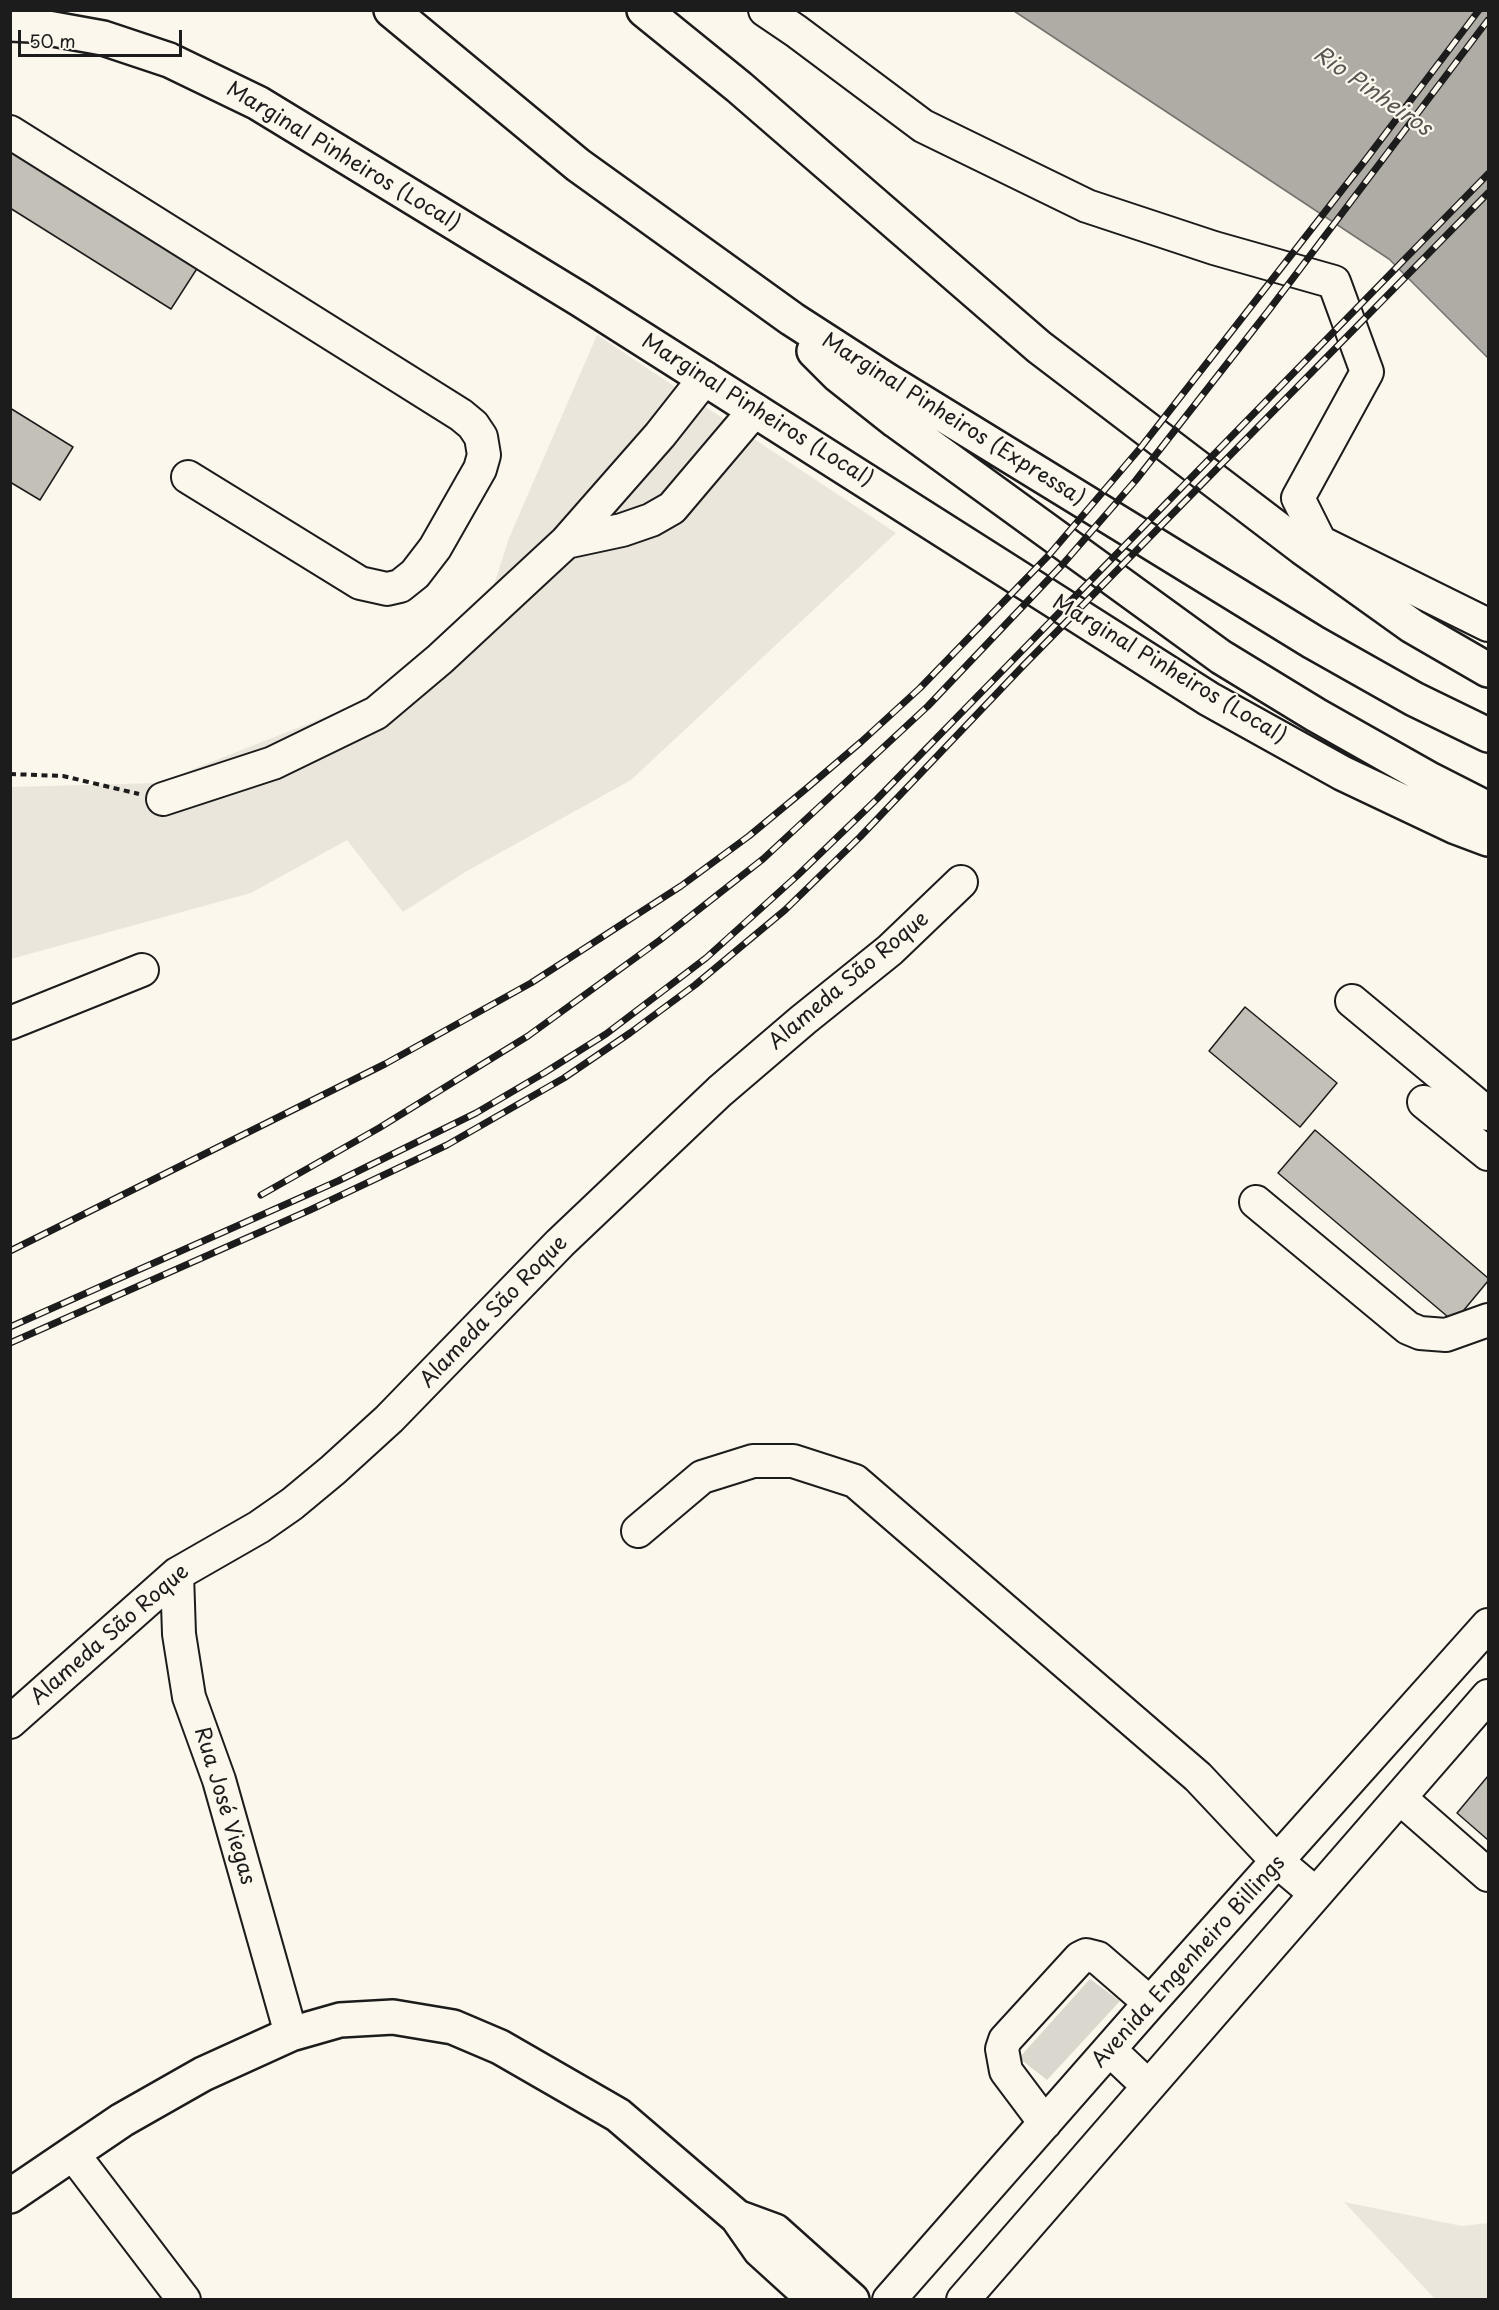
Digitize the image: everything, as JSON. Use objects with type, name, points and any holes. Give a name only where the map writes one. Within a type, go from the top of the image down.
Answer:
[{"type":"main road","name":"Marginal Pinheiros (Expressa)","points":[[391,10],[578,165],[792,319],[888,381],[1313,642],[1414,699],[1488,735]]},
{"type":"main road","points":[[644,10],[739,87],[1039,347],[1384,607],[1488,670]]},
{"type":"main road","name":"Marginal Pinheiros (Local)","points":[[10,24],[31,25],[103,38],[170,60],[258,103],[581,300],[1209,699],[1342,773],[1456,827],[1488,839]]},
{"type":"main road","points":[[792,319],[811,348],[825,363],[887,414],[1221,657],[1335,726],[1488,809]]},
{"type":"main road","points":[[10,2196],[122,2120],[203,2074],[291,2034],[340,2020],[393,2017],[453,2027],[500,2047],[618,2115],[737,2217],[760,2250],[815,2300]]},
{"type":"main road","points":[[737,2217],[776,2231],[852,2300]]},
{"type":"street","points":[[765,10],[923,126],[1087,206],[1214,248],[1334,282],[1367,372],[1298,498],[1320,542],[1488,625]]},
{"type":"street","points":[[10,132],[461,415],[473,425],[481,437],[484,455],[480,469],[435,548],[415,574],[400,586],[387,589],[360,583],[188,477]]},
{"type":"street","points":[[163,799],[273,763],[376,713],[440,659],[566,543],[660,435],[705,378]]},
{"type":"street","points":[[566,543],[622,530],[651,520],[672,508],[755,410]]},
{"type":"street","name":"Alameda São Roque","points":[[10,1722],[177,1574],[259,1527],[292,1504],[333,1470],[389,1419],[561,1243],[720,1091],[890,950],[961,882]]},
{"type":"street","points":[[10,1023],[142,970]]},
{"type":"street","points":[[1352,1001],[1488,1114]]},
{"type":"street","points":[[1424,1102],[1488,1154]]},
{"type":"street","points":[[1256,1202],[1408,1328],[1420,1333],[1446,1335],[1488,1320]]},
{"type":"street","points":[[638,1531],[702,1477],[753,1461],[793,1461],[855,1481],[1198,1777],[1278,1862],[1316,1894]]},
{"type":"street","name":"Rua José Viegas","points":[[177,1574],[179,1634],[189,1697],[219,1780],[291,2034]]},
{"type":"street","name":"Avenida Engenheiro Billings","points":[[889,2300],[1150,2003],[1488,1625]]},
{"type":"street","points":[[963,2300],[1488,1696]]},
{"type":"street","points":[[1400,1798],[1488,1875]]},
{"type":"street","points":[[1045,2123],[1006,2071],[1002,2058],[1005,2040],[1080,1958],[1086,1955],[1098,1958],[1150,2003]]},
{"type":"street","points":[[1110,2050],[1148,2086]]},
{"type":"street","points":[[73,2154],[184,2300]]},
{"type":"path","points":[[10,774],[63,776],[163,799]]},
{"type":"shaded area","points":[[597,335],[896,533],[631,780],[467,871],[403,912],[347,840],[251,893],[11,959],[11,787],[158,783],[368,700],[489,600],[509,538]]},
{"type":"shaded area","points":[[1090,1979],[1120,2001],[1047,2080],[1019,2058]]},
{"type":"shaded area","points":[[1344,2202],[1462,2226],[1488,2223],[1488,2299],[1435,2299]]},
{"type":"water","name":"Rio Pinheiros","points":[[1014,11],[1488,11],[1488,358],[1389,259]]},
{"type":"building","points":[[10,149],[198,267],[171,309],[10,208]]},
{"type":"building","points":[[10,408],[73,447],[40,500],[10,482]]},
{"type":"building","points":[[1245,1007],[1337,1083],[1300,1127],[1209,1051]]},
{"type":"building","points":[[1315,1130],[1488,1278],[1488,1281],[1454,1322],[1278,1173]]},
{"type":"building","points":[[1488,1776],[1488,1840],[1457,1813]]},
{"type":"railway","points":[[10,1251],[385,1064],[531,983],[681,886],[749,836],[807,788],[920,688],[1049,555],[1142,446],[1367,158],[1479,10]]},
{"type":"railway","points":[[261,1195],[379,1128],[528,1036],[660,940],[763,859],[928,706],[1063,564],[1136,480],[1269,310],[1488,20]]},
{"type":"railway","points":[[10,1327],[338,1181],[476,1113],[606,1034],[706,958],[798,875],[877,799],[1488,174]]},
{"type":"railway","points":[[10,1343],[310,1210],[447,1145],[564,1078],[695,985],[785,910],[860,837],[1021,668],[1488,193]]}]
